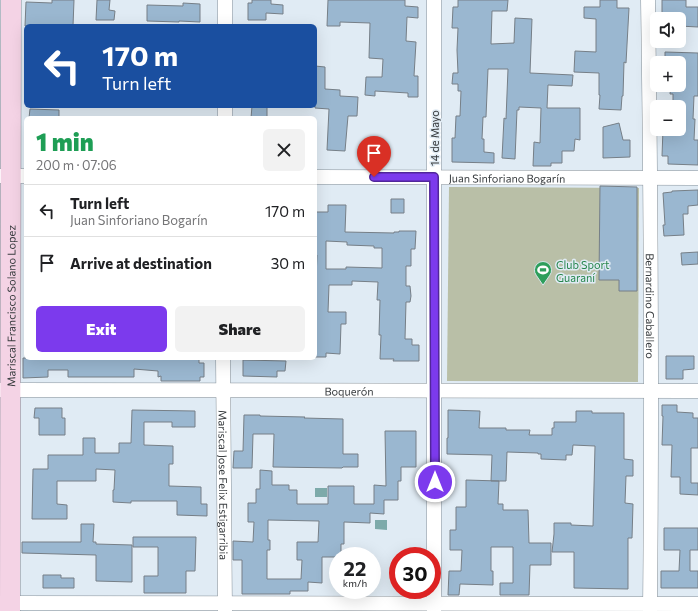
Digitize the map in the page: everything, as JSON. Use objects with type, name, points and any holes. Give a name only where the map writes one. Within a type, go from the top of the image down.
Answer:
[{"type":"street","name":"Mariscal Francisco Solano Lopez","points":[[6,606],[5,390],[12,176],[11,0]]},
{"type":"street","points":[[224,0],[225,24]]},
{"type":"street","name":"14 de Mayo","points":[[434,0],[434,607]]},
{"type":"street","name":"Bernardino Caballero","points":[[648,0],[651,391],[650,607]]},
{"type":"street","name":"Juan Sinforiano Bogarín","points":[[317,177],[698,178]]},
{"type":"street","name":"Mariscal Jose Felix Estigarribia","points":[[223,360],[225,607]]},
{"type":"street","name":"Boquerón","points":[[5,390],[698,391]]},
{"type":"street","points":[[6,606],[650,607],[698,604]]},
{"type":"shaded area","name":"Club Sport Guaraní","points":[[449,187],[639,188],[638,382],[447,381]]},
{"type":"shaded area","points":[[315,488],[327,488],[327,497],[315,497]]},
{"type":"shaded area","points":[[375,520],[387,520],[387,530],[375,529]]},
{"type":"building","points":[[52,0],[74,0],[73,24],[25,24],[26,2],[52,3]]},
{"type":"building","points":[[97,0],[110,0],[109,10],[115,11],[114,20],[96,20]]},
{"type":"building","points":[[252,0],[271,0],[271,4],[283,5],[283,14],[266,13],[266,20],[248,20],[248,3],[252,3]]},
{"type":"building","points":[[328,0],[405,0],[405,6],[418,7],[418,18],[407,17],[406,41],[416,42],[414,76],[418,76],[418,97],[408,97],[408,93],[375,91],[375,96],[365,95],[366,77],[382,77],[383,59],[369,58],[370,23],[340,22],[340,26],[327,26]]},
{"type":"building","points":[[458,0],[508,0],[507,11],[492,11],[491,44],[514,43],[515,18],[532,19],[530,73],[573,75],[572,86],[548,85],[547,108],[580,108],[580,140],[575,139],[574,151],[562,151],[562,163],[551,163],[551,166],[533,166],[534,142],[540,143],[541,108],[519,107],[519,110],[517,110],[515,159],[502,158],[504,118],[506,119],[508,69],[488,69],[486,117],[483,117],[482,139],[484,139],[484,152],[494,153],[494,163],[452,162],[452,138],[455,138],[456,116],[460,116],[461,91],[458,91],[458,84],[452,84],[453,73],[458,73],[458,28],[452,28],[453,7],[458,7]]},
{"type":"building","points":[[600,0],[617,0],[617,8],[629,8],[626,63],[624,62],[621,110],[599,109],[599,73],[574,72],[575,51],[596,52],[596,19],[584,18],[584,7],[600,7]]},
{"type":"building","points":[[662,0],[686,0],[686,7],[698,7],[698,27],[686,26],[686,12],[662,12]]},
{"type":"building","points":[[183,3],[200,4],[200,22],[147,21],[147,5],[183,6]]},
{"type":"building","points":[[665,52],[698,53],[698,96],[694,96],[693,119],[695,119],[694,140],[698,140],[698,165],[668,164],[668,156],[662,156],[663,136],[686,136],[686,100],[673,100],[673,94],[670,94],[670,92],[686,92],[686,56],[665,56]]},
{"type":"building","points":[[317,66],[325,67],[325,89],[340,90],[340,96],[358,97],[357,116],[348,116],[345,151],[327,150],[329,109],[315,108],[317,108]]},
{"type":"building","points":[[252,108],[267,108],[267,116],[251,116]]},
{"type":"building","points":[[30,109],[59,110],[59,116],[29,116]]},
{"type":"building","points":[[619,123],[623,140],[630,140],[630,157],[603,158],[603,127]]},
{"type":"building","points":[[600,186],[637,187],[637,291],[619,291],[619,280],[599,280]]},
{"type":"building","points":[[698,190],[698,205],[688,206],[688,214],[683,214],[684,235],[664,236],[663,225],[665,225],[663,193],[672,191]]},
{"type":"building","points":[[391,199],[404,199],[404,213],[391,213]]},
{"type":"building","points":[[328,205],[346,205],[345,232],[394,233],[399,231],[416,231],[415,249],[411,249],[411,266],[406,266],[406,286],[410,286],[411,296],[410,302],[406,302],[405,339],[412,339],[412,345],[419,345],[419,361],[393,361],[394,359],[380,359],[381,335],[379,335],[380,300],[377,300],[378,282],[352,281],[352,285],[329,285],[328,312],[346,312],[346,324],[341,324],[340,354],[326,353],[326,357],[317,357],[317,212],[328,212]],"holes":[[[326,241],[347,242],[347,245],[374,246],[374,248],[382,248],[382,268],[346,267],[346,269],[326,269]]]},
{"type":"building","points":[[698,252],[698,264],[682,265],[681,253]]},
{"type":"building","points":[[666,356],[694,356],[694,369],[683,370],[683,379],[666,379]]},
{"type":"building","points":[[23,358],[24,360],[199,360],[199,363],[204,363],[204,377],[200,377],[200,381],[161,381],[161,376],[158,377],[158,371],[134,369],[134,377],[68,377],[68,370],[48,370],[48,377],[23,378]]},
{"type":"building","points":[[243,360],[286,361],[285,371],[277,371],[277,377],[243,376]]},
{"type":"building","points":[[662,405],[677,405],[677,412],[693,413],[693,418],[698,418],[698,448],[691,448],[691,483],[698,483],[698,495],[680,494],[680,477],[671,477],[672,445],[662,445]]},
{"type":"building","points":[[35,408],[62,408],[62,418],[65,418],[65,435],[39,435],[39,418],[34,418]]},
{"type":"building","points":[[132,410],[195,411],[195,427],[172,427],[172,422],[144,422],[144,445],[173,446],[173,464],[169,464],[169,486],[201,487],[201,504],[207,504],[207,516],[177,515],[177,501],[131,501],[131,503],[113,502],[115,470],[96,469],[96,481],[57,481],[57,504],[67,505],[67,519],[32,519],[33,469],[48,469],[48,455],[83,455],[83,438],[95,438],[95,453],[119,453],[119,443],[131,443]]},
{"type":"building","points":[[448,410],[480,411],[479,428],[530,430],[529,435],[552,435],[554,422],[576,422],[576,411],[592,411],[592,413],[624,413],[624,459],[633,460],[633,476],[626,476],[625,503],[633,504],[632,538],[628,538],[628,589],[574,588],[574,552],[552,552],[554,523],[571,523],[571,525],[593,526],[595,446],[573,445],[572,455],[566,455],[566,460],[541,459],[541,454],[538,453],[507,452],[506,481],[491,481],[492,455],[447,454]]},
{"type":"building","points":[[244,415],[343,419],[343,454],[358,454],[358,467],[273,467],[274,434],[253,434],[252,468],[233,468],[234,451],[243,451]]},
{"type":"building","points":[[385,431],[416,431],[416,467],[401,467],[401,481],[398,481],[398,500],[384,500],[384,514],[370,513],[370,523],[344,522],[344,544],[341,544],[341,547],[329,547],[329,557],[322,557],[322,583],[308,582],[308,591],[290,591],[290,594],[242,594],[242,560],[233,560],[233,541],[253,542],[254,522],[248,522],[248,503],[256,503],[256,489],[260,489],[260,470],[272,471],[272,485],[289,485],[289,490],[297,490],[297,504],[328,504],[328,486],[354,486],[354,504],[374,504],[374,485],[386,486]],"holes":[[[268,520],[319,521],[318,542],[297,542],[297,560],[302,560],[301,579],[267,579],[267,550],[270,550],[270,540],[268,540]]]},
{"type":"building","points":[[466,480],[499,481],[498,504],[503,504],[503,510],[528,510],[529,543],[551,543],[551,565],[530,565],[529,595],[500,595],[500,583],[513,583],[513,547],[491,547],[491,571],[493,571],[493,585],[460,584],[459,595],[448,595],[449,571],[461,571],[462,550],[450,550],[450,530],[456,530],[456,507],[466,507]]},
{"type":"building","points":[[81,524],[94,524],[93,542],[96,542],[96,544],[132,545],[132,582],[96,581],[96,555],[22,553],[22,542],[81,542]]},
{"type":"building","points":[[664,528],[698,528],[698,550],[690,550],[690,571],[698,571],[698,588],[661,588],[661,571],[679,571],[680,550],[664,550]]},
{"type":"building","points":[[133,537],[196,537],[195,571],[186,571],[186,593],[144,593],[144,576],[158,576],[158,547],[133,547]]},
{"type":"building","points":[[43,575],[61,575],[61,578],[74,578],[74,588],[43,588]]},
{"type":"place","name":"Club Sport Guaraní","points":[[543,285]]},
{"type":"route","points":[[374,177],[434,177],[435,482]]}]
